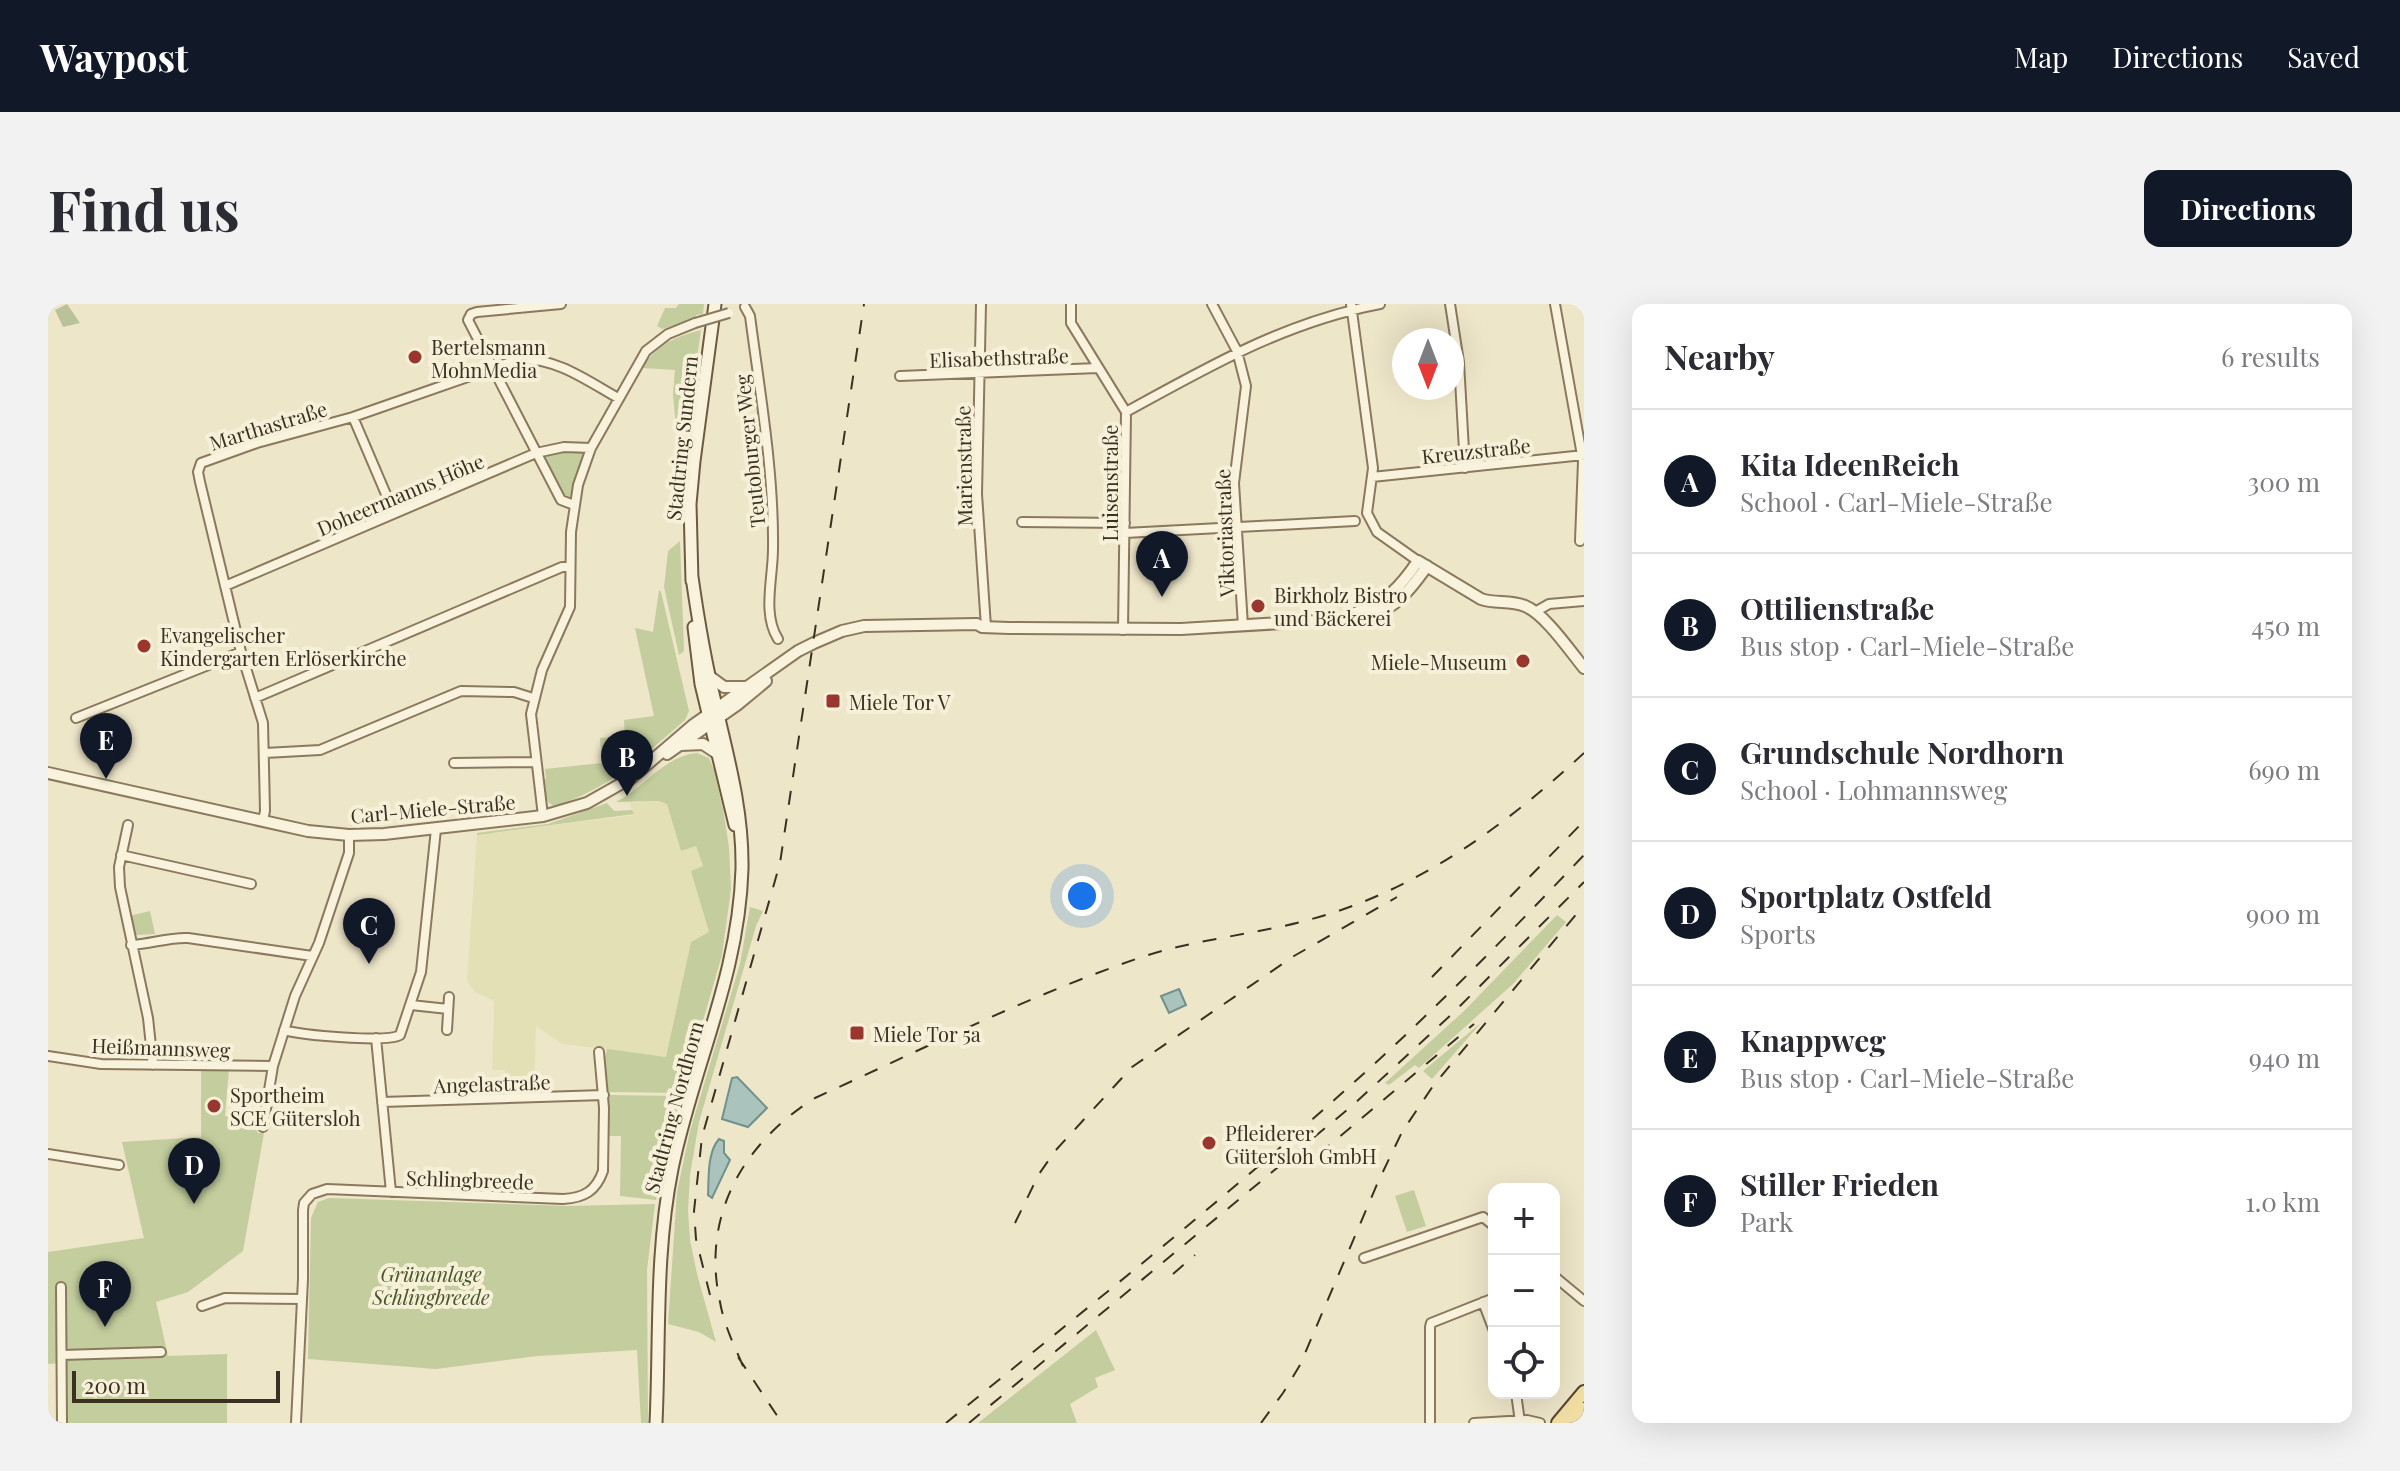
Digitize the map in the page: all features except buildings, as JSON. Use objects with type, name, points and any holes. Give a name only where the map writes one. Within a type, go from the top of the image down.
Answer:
[{"type":"main road","name":"Stadtring Sundern","points":[[714,716],[695,646],[690,504],[715,304]]},
{"type":"main road","name":"Stadtring Sundern","points":[[692,577],[714,716]]},
{"type":"main road","name":"Stadtring Nordhorn","points":[[714,716],[718,754],[742,848]]},
{"type":"main road","name":"Stadtring Nordhorn","points":[[659,1423],[661,1232],[682,1131],[730,968],[736,937],[742,829],[735,788],[714,716]]},
{"type":"main road","points":[[1558,1423],[1584,1392]]},
{"type":"main road","points":[[1572,1423],[1584,1409]]},
{"type":"street","points":[[561,304],[477,312],[468,317],[561,500],[574,505]]},
{"type":"street","name":"Marienstraße","points":[[981,304],[977,494],[984,627]]},
{"type":"street","name":"Luisenstraße","points":[[1071,304],[1071,323],[1126,412],[1123,630]]},
{"type":"street","name":"Viktoriastraße","points":[[1212,304],[1237,351],[1245,376],[1246,394],[1234,483],[1243,626]]},
{"type":"street","points":[[1126,412],[1237,351],[1352,307],[1380,304]]},
{"type":"street","points":[[1450,304],[1459,362],[1465,468]]},
{"type":"street","points":[[1555,304],[1583,455],[1580,541]]},
{"type":"street","points":[[543,816],[531,730],[533,698],[570,607],[574,505],[591,448],[646,351],[668,334],[746,305]]},
{"type":"street","name":"Teutoburger Weg","points":[[746,305],[750,316],[773,495],[769,626],[778,639]]},
{"type":"street","points":[[1352,307],[1372,477],[1367,504],[1371,522],[1387,541],[1468,589],[1472,595],[1490,602],[1497,600],[1522,605],[1535,612],[1584,668]]},
{"type":"street","name":"Marthastraße","points":[[225,586],[198,472],[201,463],[209,459],[353,417],[519,359],[544,360],[565,368],[618,398]]},
{"type":"street","name":"Elisabethstraße","points":[[900,376],[1098,368]]},
{"type":"street","name":"Marthastraße","points":[[353,417],[394,513]]},
{"type":"street","name":"Doheermanns Höhe","points":[[225,586],[536,453],[564,447],[591,448]]},
{"type":"street","name":"Kreuzstraße","points":[[1372,477],[1583,455]]},
{"type":"street","points":[[1022,522],[1125,528],[1355,521]]},
{"type":"street","name":"Carl-Miele-Straße","points":[[48,773],[308,831],[349,835],[436,829],[543,816],[587,803],[629,780],[679,745],[753,682],[809,646],[855,627],[885,624],[938,628],[1123,630],[1369,617],[1388,609],[1403,597],[1423,564]]},
{"type":"street","points":[[255,698],[562,567],[570,567]]},
{"type":"street","points":[[225,586],[263,723],[263,820]]},
{"type":"street","points":[[1535,612],[1540,606],[1584,601]]},
{"type":"street","name":"Carl-Miele-Straße","points":[[629,780],[668,745],[714,716],[809,646]]},
{"type":"street","points":[[76,718],[241,652]]},
{"type":"street","points":[[709,676],[724,687],[734,689],[753,682]]},
{"type":"street","points":[[265,753],[320,750],[461,691],[514,692],[533,698]]},
{"type":"street","points":[[679,745],[703,744],[718,754]]},
{"type":"street","points":[[454,763],[535,762]]},
{"type":"street","points":[[128,825],[121,855],[120,887],[148,1018],[153,1065]]},
{"type":"street","points":[[284,1030],[376,1038],[396,1038],[400,1035],[421,972],[436,829]]},
{"type":"street","points":[[263,1127],[273,1066],[349,853],[349,835]]},
{"type":"street","points":[[121,855],[251,884]]},
{"type":"street","points":[[131,945],[158,943],[173,937],[312,956]]},
{"type":"street","points":[[447,1030],[449,997]]},
{"type":"street","points":[[411,1005],[448,1009]]},
{"type":"street","points":[[376,1038],[391,1192]]},
{"type":"street","name":"Schlingbreede","points":[[296,1423],[303,1210],[309,1196],[327,1189],[563,1199],[582,1196],[594,1188],[603,1171],[604,1095],[599,1052]]},
{"type":"street","name":"Heißmannsweg","points":[[48,1056],[101,1064],[273,1066]]},
{"type":"street","name":"Angelastraße","points":[[382,1102],[604,1095]]},
{"type":"street","points":[[48,1154],[119,1165]]},
{"type":"street","points":[[1364,1258],[1483,1217],[1488,1221]]},
{"type":"street","points":[[1560,1281],[1584,1301]]},
{"type":"street","points":[[61,1287],[62,1423]]},
{"type":"street","points":[[202,1306],[225,1298],[302,1299]]},
{"type":"street","points":[[1430,1423],[1431,1323],[1488,1300]]},
{"type":"street","points":[[1483,1302],[1492,1327]]},
{"type":"street","points":[[62,1355],[161,1352]]},
{"type":"street","points":[[1517,1399],[1520,1423]]},
{"type":"street","points":[[1474,1423],[1520,1423],[1527,1420],[1540,1423]]},
{"type":"shaded area","points":[[630,803],[667,803],[681,850],[696,846],[703,867],[692,872],[709,933],[691,942],[666,1057],[562,1044],[536,1026],[534,1094],[506,1095],[505,1070],[492,1070],[494,1001],[475,992],[467,981],[477,835],[633,815]]},
{"type":"green space","points":[[67,304],[80,323],[63,327],[55,310]]},
{"type":"green space","points":[[679,304],[704,304],[703,314],[662,329],[657,326],[665,308],[676,308]]},
{"type":"green space","points":[[701,330],[687,428],[676,427],[673,395],[675,370],[642,368],[667,343]]},
{"type":"green space","points":[[564,450],[582,451],[584,454],[570,498],[564,499],[542,455]]},
{"type":"green space","points":[[680,541],[684,651],[679,655],[664,587],[668,551]]},
{"type":"green space","points":[[659,590],[689,711],[685,720],[608,781],[554,806],[545,795],[545,769],[602,763],[600,738],[625,736],[624,720],[654,716],[635,628],[653,632]]},
{"type":"green space","points":[[697,753],[709,758],[714,770],[729,847],[731,889],[722,955],[682,1093],[607,1092],[607,1049],[666,1057],[691,942],[709,932],[691,871],[703,866],[696,846],[681,851],[667,804],[659,801],[616,802],[664,766],[685,755]]},
{"type":"green space","points":[[607,803],[614,811],[632,810],[634,814],[477,835],[548,824]]},
{"type":"green space","points":[[750,907],[763,911],[699,1122],[690,1175],[690,1240],[716,1342],[699,1332],[668,1324],[677,1192],[690,1131],[740,964]]},
{"type":"green space","points":[[150,911],[155,934],[137,935],[133,932],[129,916]]},
{"type":"green space","points":[[1557,915],[1566,922],[1513,984],[1419,1068],[1415,1065],[1389,1085],[1385,1083],[1464,1011]]},
{"type":"green space","points":[[1480,1024],[1432,1079],[1423,1071],[1477,1026]]},
{"type":"green space","points":[[201,1069],[229,1069],[225,1116],[241,1119],[241,1126],[264,1133],[243,1251],[188,1292],[156,1302],[168,1356],[227,1354],[227,1423],[63,1423],[63,1363],[48,1364],[48,1252],[144,1238],[122,1142],[201,1137]]},
{"type":"green space","points":[[607,1095],[681,1096],[656,1200],[620,1196],[621,1136],[608,1136]]},
{"type":"green space","points":[[1414,1190],[1426,1226],[1407,1232],[1395,1196]]},
{"type":"green space","name":"Grünanlage Schlingbreede","points":[[329,1198],[568,1206],[655,1204],[647,1270],[648,1423],[641,1423],[637,1350],[538,1356],[436,1369],[308,1359],[311,1218],[318,1202]]},
{"type":"green space","points":[[1096,1330],[1115,1370],[1095,1378],[1098,1387],[1070,1404],[1077,1423],[978,1423]]},
{"type":"water","points":[[1179,989],[1186,1005],[1169,1013],[1161,996]]},
{"type":"water","points":[[737,1077],[767,1108],[748,1127],[722,1119],[732,1078]]},
{"type":"water","points":[[719,1139],[724,1141],[724,1153],[730,1160],[712,1198],[708,1195],[709,1166]]},
{"type":"railway","points":[[710,1295],[696,1239],[694,1211],[702,1137],[780,863],[864,304]]},
{"type":"railway","points":[[743,1366],[722,1310],[716,1270],[717,1240],[733,1185],[748,1160],[789,1116],[815,1098],[977,1023],[1100,972],[1162,951],[1308,920],[1385,892],[1456,854],[1490,831],[1584,753]]},
{"type":"railway","points":[[1432,977],[1584,821]]},
{"type":"railway","points":[[946,1423],[1294,1136],[1466,977],[1584,855]]},
{"type":"railway","points":[[969,1423],[1353,1105],[1452,1014],[1584,882]]},
{"type":"railway","points":[[1015,1223],[1039,1174],[1055,1151],[1132,1067],[1294,956],[1397,897]]},
{"type":"railway","points":[[1261,1423],[1300,1365],[1402,1132],[1433,1086],[1584,905]]},
{"type":"railway","points":[[1319,1154],[1474,1024]]},
{"type":"railway","points":[[1173,1274],[1195,1255]]},
{"type":"railway","points":[[738,1357],[782,1423]]},
{"type":"place","name":"Bertelsmann MohnMedia","points":[[415,357]]},
{"type":"place","name":"Kita IdeenReich","points":[[1162,597]]},
{"type":"place","name":"Birkholz Bistro und Bäckerei","points":[[1258,606]]},
{"type":"place","name":"Evangelischer Kindergarten Erlöserkirche","points":[[144,646]]},
{"type":"place","name":"Miele-Museum","points":[[1523,661]]},
{"type":"place","name":"Miele Tor V","points":[[833,701]]},
{"type":"place","name":"Knappweg","points":[[106,779]]},
{"type":"place","name":"Ottilienstraße","points":[[627,796]]},
{"type":"place","name":"Grundschule Nordhorn","points":[[369,964]]},
{"type":"place","name":"Miele Tor 5a","points":[[857,1033]]},
{"type":"place","name":"Sportheim SCE Gütersloh","points":[[214,1106]]},
{"type":"place","name":"Pfleiderer Gütersloh GmbH","points":[[1209,1143]]},
{"type":"place","name":"Sportplatz Ostfeld","points":[[194,1204]]},
{"type":"place","name":"Stiller Frieden","points":[[105,1327]]}]
